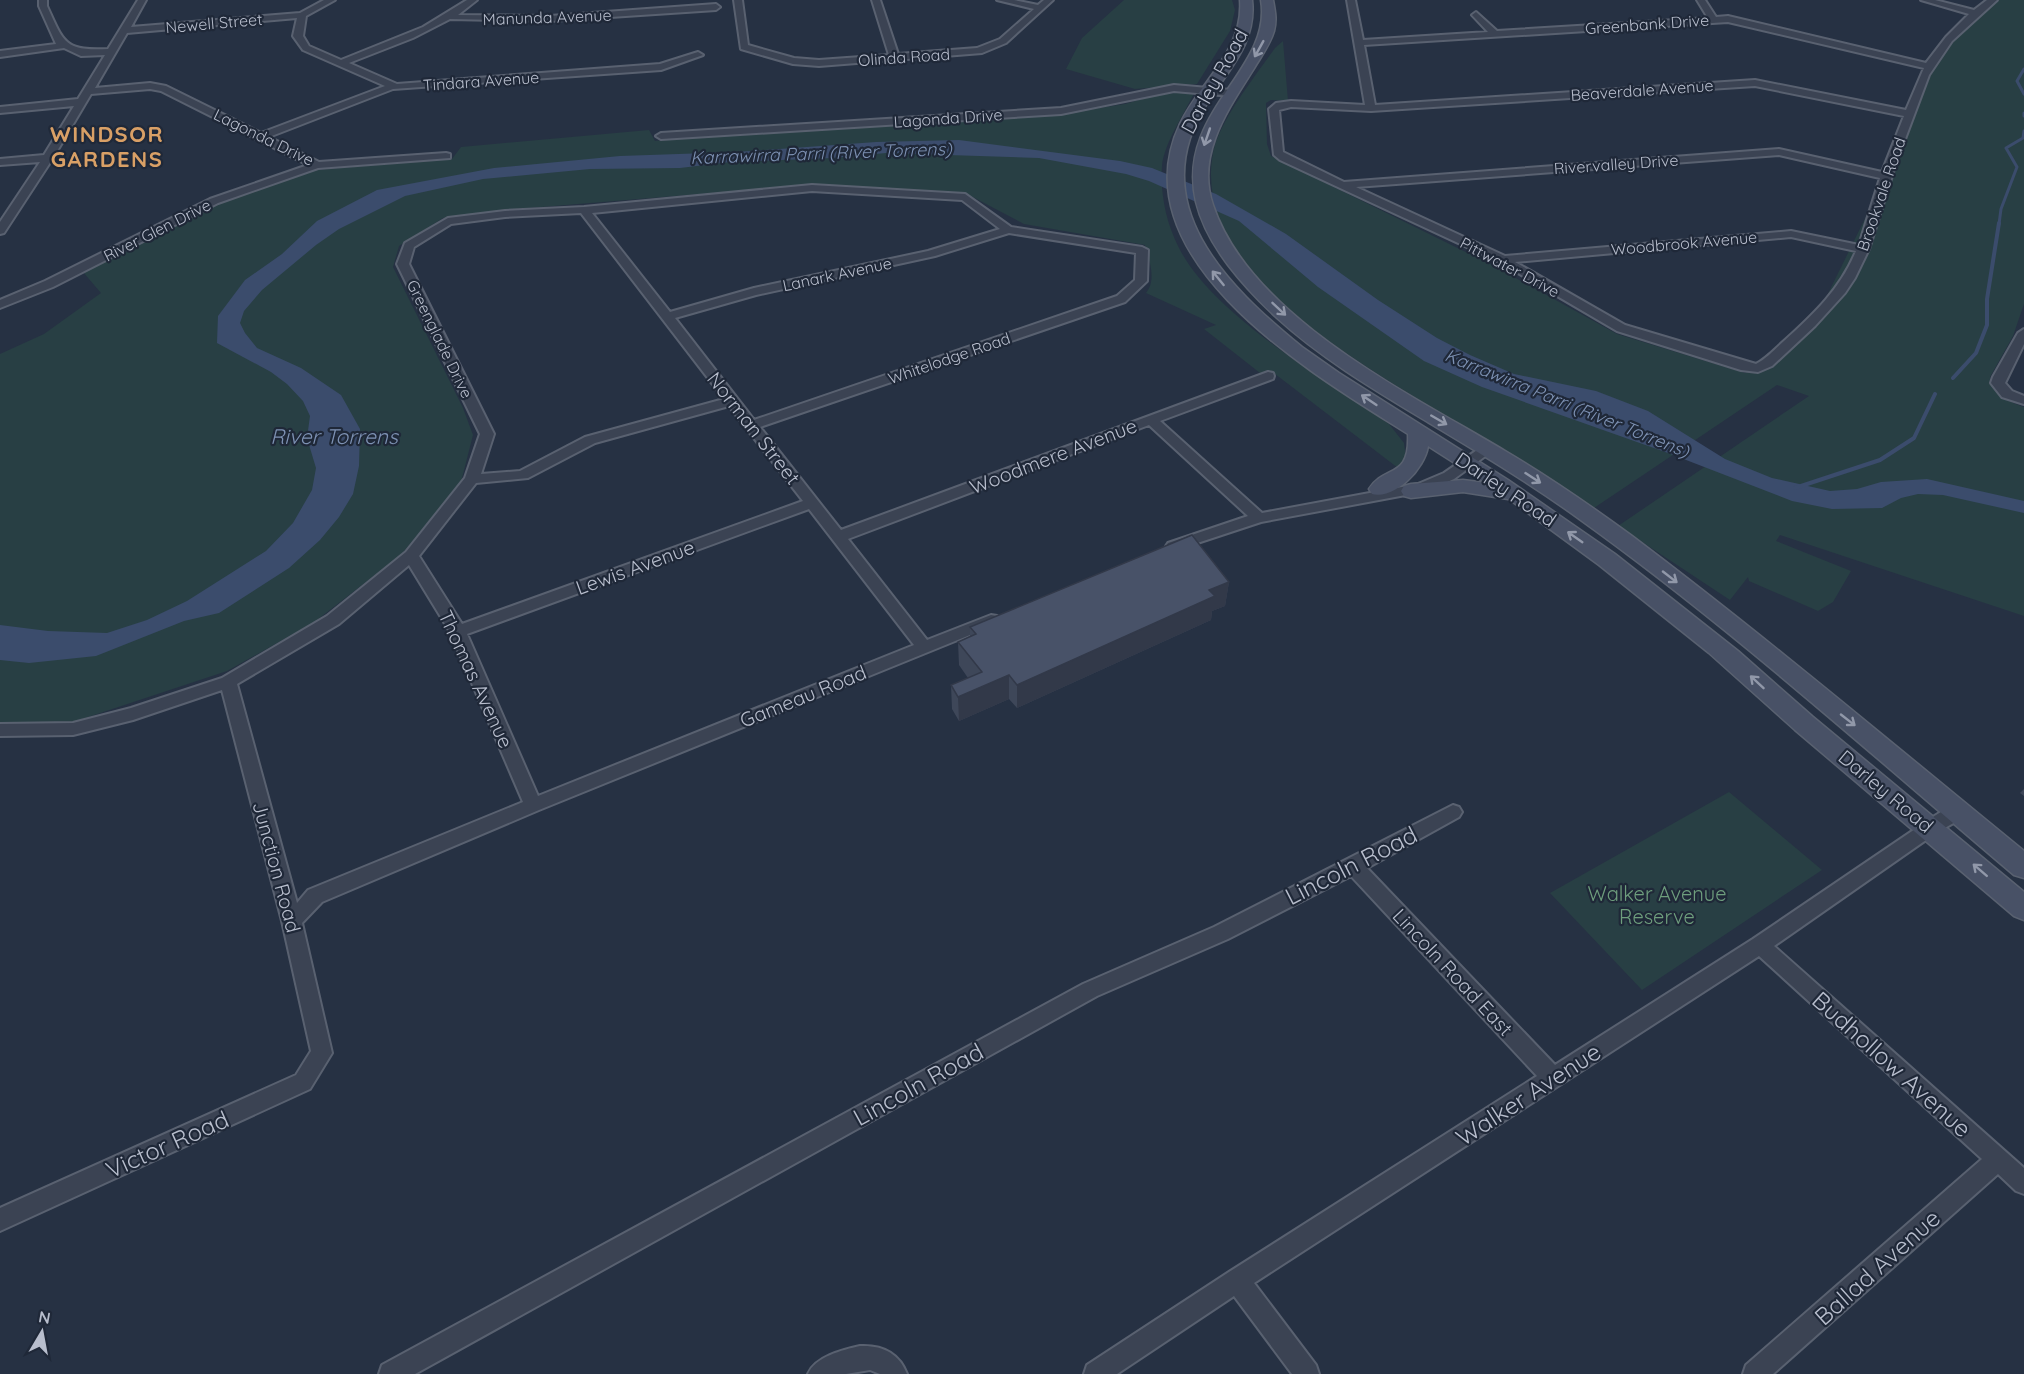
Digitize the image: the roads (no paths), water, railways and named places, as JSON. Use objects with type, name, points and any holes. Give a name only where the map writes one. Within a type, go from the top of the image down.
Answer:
[{"type":"main road","name":"Darley Road","points":[[1246,0],[1248,20],[1243,36],[1184,130],[1176,164],[1175,181],[1184,221],[1206,264],[1231,294],[1263,325],[1332,376],[1518,496],[1598,553],[1724,652],[1772,697],[2024,908]]},
{"type":"main road","name":"Darley Road","points":[[1267,0],[1270,16],[1267,34],[1209,131],[1200,171],[1203,196],[1216,231],[1240,270],[1302,329],[1371,378],[1488,448],[1579,508],[1711,608],[2024,867]]},
{"type":"main road","points":[[1379,489],[1411,468],[1418,448],[1418,432]]},
{"type":"main road","points":[[1411,491],[1472,487],[1518,496]]},
{"type":"street","points":[[43,0],[56,39],[75,51],[90,54],[111,52]]},
{"type":"street","points":[[0,231],[48,158],[142,0]]},
{"type":"street","points":[[303,15],[331,0]]},
{"type":"street","points":[[340,63],[429,29],[451,17],[473,0]]},
{"type":"street","name":"Olinda Road","points":[[738,0],[744,47],[793,61],[819,63],[979,51],[1003,41],[1049,0]]},
{"type":"street","points":[[876,0],[894,57]]},
{"type":"street","points":[[1001,0],[1041,8]]},
{"type":"street","points":[[1351,0],[1371,108]]},
{"type":"street","points":[[1701,0],[1713,20]]},
{"type":"street","points":[[1926,0],[1975,13]]},
{"type":"street","name":"Brookvale Road","points":[[1746,368],[1758,368],[1767,363],[1816,318],[1848,279],[1863,249],[1886,176],[1918,88],[1929,66],[1953,34],[1975,13],[1994,0]]},
{"type":"street","name":"Manunda Avenue","points":[[451,17],[506,21],[560,20],[716,8]]},
{"type":"street","name":"Newell Street","points":[[125,30],[303,15]]},
{"type":"street","name":"Tindara Avenue","points":[[303,15],[298,30],[302,44],[312,52],[392,86],[661,67],[698,55]]},
{"type":"street","points":[[1476,15],[1495,34]]},
{"type":"street","name":"Greenbank Drive","points":[[1360,43],[1728,19],[1929,66]]},
{"type":"street","points":[[0,54],[65,45]]},
{"type":"street","name":"Beaverdale Avenue","points":[[1278,153],[1274,109],[1279,105],[1371,108],[1755,83],[1910,114]]},
{"type":"street","points":[[263,136],[392,86]]},
{"type":"street","name":"Lagonda Drive","points":[[88,91],[163,87],[317,165],[446,156]]},
{"type":"street","name":"Lagonda Drive","points":[[661,136],[1061,111],[1118,101],[1168,88],[1183,87],[1232,93]]},
{"type":"street","points":[[0,110],[81,102]]},
{"type":"street","name":"Rivervalley Drive","points":[[1343,185],[1779,152],[1886,176]]},
{"type":"street","name":"Pittwater Drive","points":[[1278,153],[1503,260],[1621,328],[1746,368]]},
{"type":"street","points":[[0,162],[48,158]]},
{"type":"street","name":"River Glen Drive","points":[[0,304],[72,273],[214,201],[317,165]]},
{"type":"street","name":"Greenglade Drive","points":[[0,730],[73,729],[132,714],[228,682],[333,620],[411,556],[472,478],[488,434],[403,264],[409,245],[448,221],[505,214],[584,210],[812,188],[965,197],[1008,230],[1142,250],[1141,281]]},
{"type":"street","name":"Norman Street","points":[[584,210],[924,647]]},
{"type":"street","name":"Lanark Avenue","points":[[666,316],[754,292],[931,254],[1008,230]]},
{"type":"street","name":"Woodbrook Avenue","points":[[1503,260],[1791,234],[1863,249]]},
{"type":"street","name":"Whitelodge Road","points":[[752,425],[1121,299],[1141,281]]},
{"type":"street","points":[[0,292],[12,299]]},
{"type":"street","points":[[2024,333],[1999,377],[1998,383],[2007,394],[2024,400]]},
{"type":"street","name":"Woodmere Avenue","points":[[838,537],[1268,376]]},
{"type":"street","points":[[472,478],[523,475],[590,440],[733,401]]},
{"type":"street","points":[[1151,420],[1259,518]]},
{"type":"street","points":[[1330,503],[1421,478],[1464,461],[1488,448]]},
{"type":"street","points":[[1162,550],[1259,518],[1330,503],[1411,491],[1437,482],[1464,461]]},
{"type":"street","name":"Lewis Avenue","points":[[458,631],[812,503]]},
{"type":"street","name":"Thomas Avenue","points":[[411,556],[458,631],[533,805]]},
{"type":"street","name":"Gameau Road","points":[[292,921],[313,897],[533,805],[1009,613]]},
{"type":"street","name":"Junction Road","points":[[228,682],[292,921],[322,1053]]},
{"type":"street","name":"Lincoln Road","points":[[404,1371],[1090,990],[1221,933],[1353,866],[1452,812]]},
{"type":"street","name":"Walker Avenue","points":[[1096,1374],[1237,1280],[1760,945],[1930,828],[1958,812]]},
{"type":"street","name":"Lincoln Road East","points":[[1353,866],[1553,1078]]},
{"type":"street","name":"Budhollow Avenue","points":[[1760,945],[2024,1183]]},
{"type":"street","name":"Victor Road","points":[[0,1220],[303,1082],[322,1053]]},
{"type":"street","name":"Ballad Avenue","points":[[1755,1374],[1998,1160]]},
{"type":"street","points":[[1237,1280],[1306,1374]]},
{"type":"street","points":[[820,1374],[839,1363],[870,1356],[892,1368],[896,1374]]},
{"type":"water","points":[[959,140],[1120,161],[1152,168],[1216,194],[1286,234],[1378,300],[1437,338],[1470,355],[1514,374],[1596,391],[1648,411],[1725,459],[1772,478],[1830,491],[1857,489],[1881,482],[1927,479],[2024,501],[2024,513],[1943,495],[1918,494],[1901,498],[1882,508],[1832,509],[1792,501],[1668,453],[1482,387],[1424,361],[1318,287],[1239,221],[1149,181],[1126,174],[1039,158],[886,153],[833,158],[730,162],[680,168],[590,169],[483,179],[405,196],[339,229],[316,245],[262,290],[244,311],[240,323],[257,348],[301,368],[341,395],[360,429],[359,466],[353,494],[339,517],[320,540],[289,568],[219,613],[184,621],[96,656],[29,663],[0,660],[0,625],[48,631],[107,633],[147,620],[187,601],[266,551],[293,523],[312,490],[316,468],[307,438],[310,416],[303,401],[287,384],[271,372],[217,343],[218,316],[245,280],[282,254],[317,221],[377,190],[494,168],[620,156],[737,152],[876,142]]},
{"type":"waterway","points":[[2024,69],[2017,81],[2024,94]]},
{"type":"waterway","points":[[1999,224],[2001,209],[2017,167],[2006,148],[2023,138],[2024,131]]},
{"type":"waterway","points":[[1953,378],[1976,353],[1987,325],[1987,299],[1999,223]]},
{"type":"waterway","points":[[1795,488],[1880,460],[1914,438],[1935,394]]},
{"type":"district","name":"WINDSOR GARDENS","points":[[107,146]]},
{"type":"water label","name":"Karrawirra Parri (River Torrens)","points":[[821,153]]},
{"type":"water label","name":"Karrawirra Parri (River Torrens)","points":[[1567,403]]},
{"type":"water label","name":"River Torrens","points":[[334,436]]},
{"type":"park label","name":"Walker Avenue Reserve","points":[[1657,904]]}]
